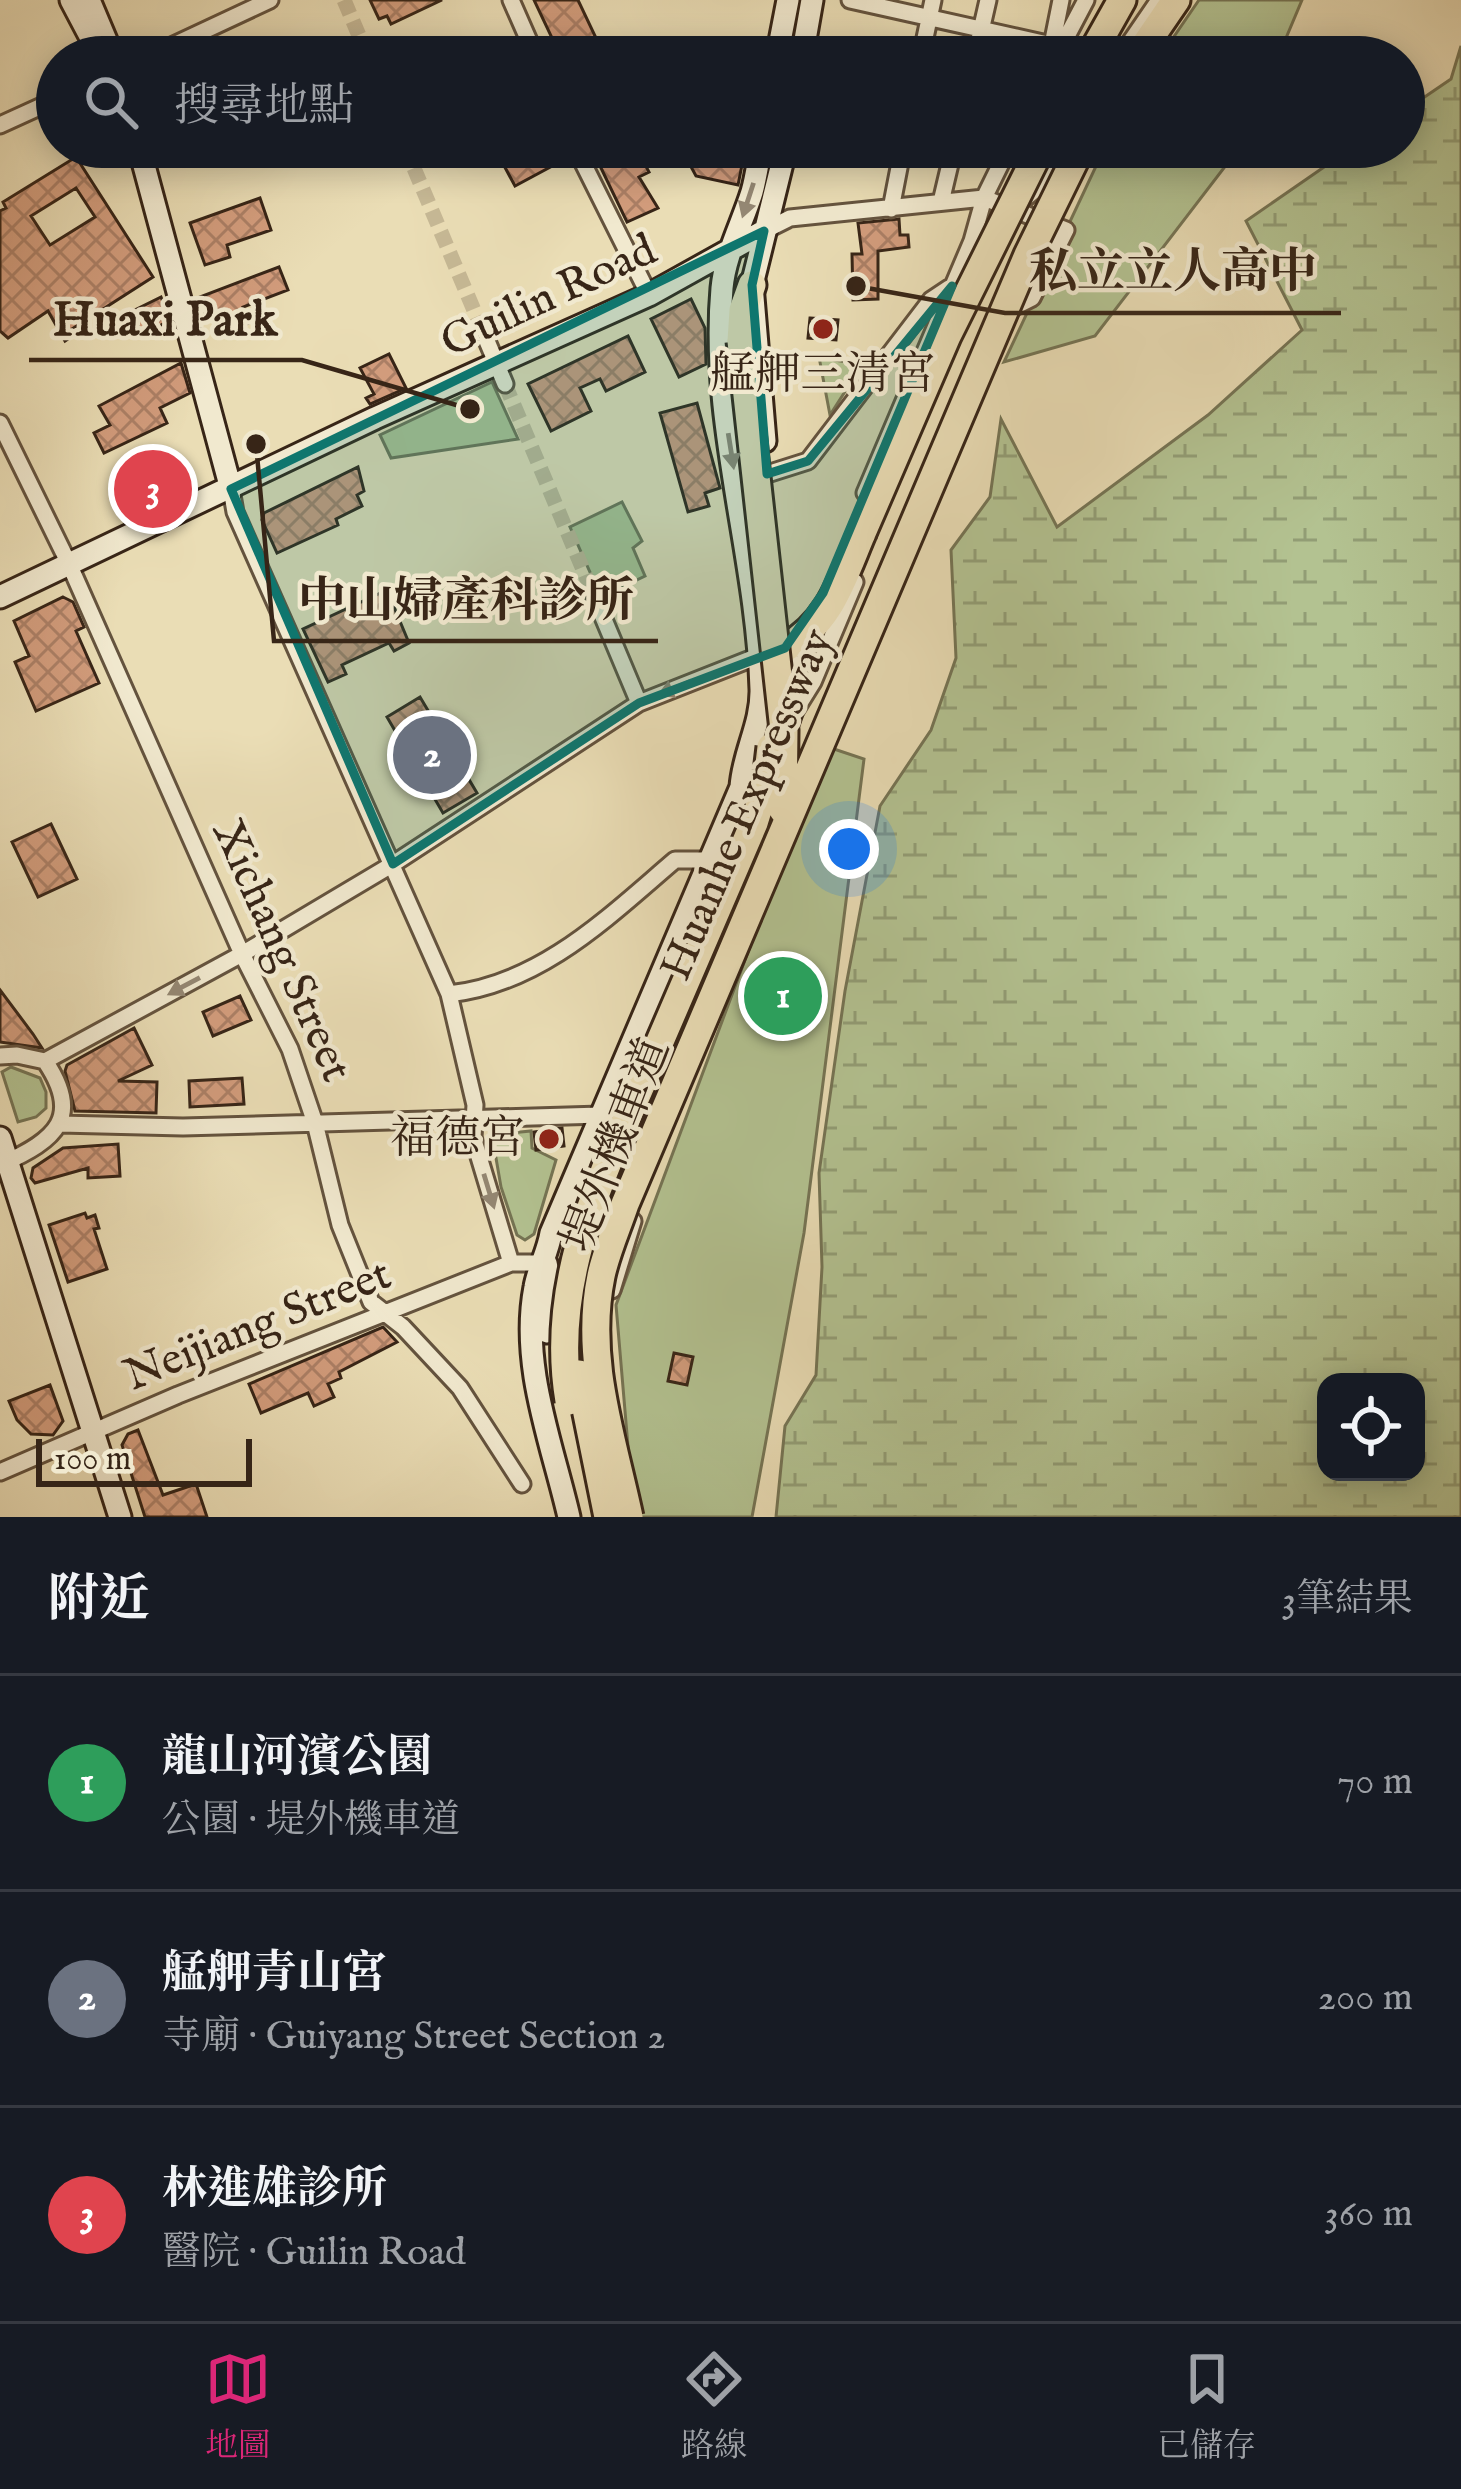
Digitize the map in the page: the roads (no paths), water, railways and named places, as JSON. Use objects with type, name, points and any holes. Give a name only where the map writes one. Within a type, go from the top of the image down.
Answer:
[{"type":"highway","points":[[1102,36],[1122,0]]},
{"type":"highway","points":[[1113,36],[1132,0]]},
{"type":"highway","points":[[1151,36],[1176,0]]},
{"type":"highway","points":[[772,652],[810,634],[838,590],[947,336],[1031,168]]},
{"type":"highway","name":"Huanhe Expressway","points":[[608,1517],[586,1417],[579,1337],[584,1277],[608,1199],[1055,168]]},
{"type":"highway","name":"Huanhe Expressway","points":[[631,1517],[597,1383],[601,1276],[625,1204],[1028,255],[1071,168]]},
{"type":"highway","points":[[609,1424],[611,1316],[617,1278],[777,874],[786,703],[741,341],[743,310],[752,285]]},
{"type":"highway","points":[[591,1517],[564,1368],[565,1307],[576,1246],[754,824],[786,703]]},
{"type":"street","points":[[70,0],[90,36]]},
{"type":"street","points":[[89,0],[104,36]]},
{"type":"street","points":[[193,36],[270,0]]},
{"type":"street","points":[[512,0],[527,36]]},
{"type":"street","points":[[781,36],[788,0]]},
{"type":"street","points":[[806,36],[812,0]]},
{"type":"street","points":[[850,0],[931,8],[1007,36]]},
{"type":"street","points":[[980,36],[988,0]]},
{"type":"street","points":[[1056,36],[1061,0]]},
{"type":"street","points":[[1064,36],[1086,0]]},
{"type":"street","points":[[1134,36],[1159,0]]},
{"type":"street","points":[[0,125],[36,109]]},
{"type":"street","points":[[145,168],[235,512],[449,994],[475,1105],[472,1137],[511,1263]]},
{"type":"street","points":[[585,168],[649,295]]},
{"type":"street","points":[[741,787],[759,772],[794,683],[772,652],[718,370],[722,284],[756,168]]},
{"type":"street","points":[[569,1517],[557,1457],[562,1437],[549,1376],[551,1286],[546,1263],[551,1233],[741,787],[772,652],[767,474],[752,285],[781,168]]},
{"type":"street","points":[[891,209],[899,168]]},
{"type":"street","points":[[941,202],[949,168]]},
{"type":"street","points":[[45,1061],[242,955],[393,864],[639,703],[772,652],[823,593],[999,168]]},
{"type":"street","points":[[786,703],[813,682],[1015,207],[1020,168]]},
{"type":"street","points":[[1015,207],[1054,168]]},
{"type":"street","name":"Guilin Road","points":[[0,597],[375,418],[501,375],[790,218],[984,198],[1049,222]]},
{"type":"street","name":"堤外機車道","points":[[631,1517],[598,1376],[597,1330],[604,1277],[626,1204],[1049,222]]},
{"type":"street","points":[[767,474],[808,461],[931,301],[952,286]]},
{"type":"street","points":[[487,341],[501,375]]},
{"type":"street","name":"Xichang Street","points":[[0,423],[70,566],[242,955],[290,1049],[315,1124],[340,1226],[371,1302],[403,1327],[460,1388],[522,1484]]},
{"type":"street","points":[[595,598],[639,703]]},
{"type":"street","points":[[449,994],[512,980],[608,922],[675,860],[711,860]]},
{"type":"street","points":[[0,1056],[17,1054],[45,1061],[58,1080],[65,1105],[51,1137],[10,1161]]},
{"type":"street","points":[[60,1124],[315,1124],[601,1115]]},
{"type":"street","points":[[0,1138],[120,1517]]},
{"type":"street","name":"Neijiang Street","points":[[0,1472],[511,1263],[546,1263]]},
{"type":"tunnel","points":[[344,0],[359,36]]},
{"type":"tunnel","points":[[414,168],[487,341]]},
{"type":"tunnel","points":[[505,384],[595,598]]},
{"type":"place","name":"私立立人高中","points":[[856,286]]},
{"type":"place","name":"艋舺三清宮","points":[[823,329]]},
{"type":"place","name":"Huaxi Park","points":[[470,409]]},
{"type":"place","name":"中山婦產科診所","points":[[256,444]]},
{"type":"place","name":"林進雄診所","points":[[153,489]]},
{"type":"place","name":"艋舺青山宮","points":[[432,755]]},
{"type":"place","name":"龍山河濱公園","points":[[783,996]]},
{"type":"place","name":"福德宮","points":[[549,1139]]}]
